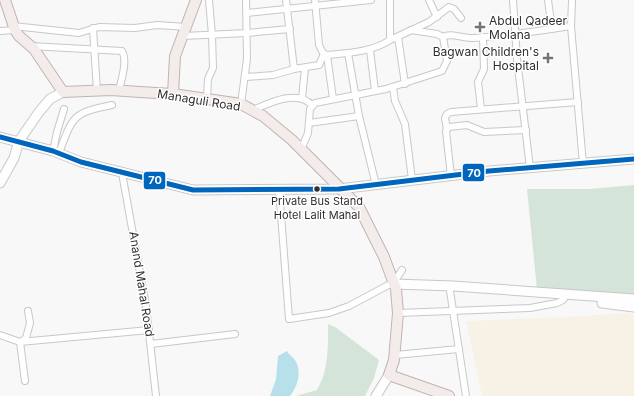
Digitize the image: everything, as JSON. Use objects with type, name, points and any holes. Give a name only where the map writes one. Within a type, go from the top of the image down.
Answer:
[{"type":"main road","points":[[5,0],[14,28],[30,46],[63,92]]},
{"type":"main road","points":[[173,94],[175,56],[185,31],[194,0]]},
{"type":"main road","name":"Managuli Road","points":[[63,92],[119,91],[173,94],[242,104],[263,116],[292,140],[359,208],[384,257],[395,285],[398,313],[395,355],[389,375]]},
{"type":"main road","points":[[389,375],[424,391],[449,396]]},
{"type":"street","points":[[207,98],[208,79],[213,68],[209,0]]},
{"type":"street","points":[[242,104],[246,77],[246,0]]},
{"type":"street","points":[[286,0],[294,69]]},
{"type":"street","points":[[247,13],[287,9],[316,3],[371,0]]},
{"type":"street","points":[[390,0],[390,40]]},
{"type":"street","points":[[429,0],[437,17]]},
{"type":"street","points":[[512,0],[530,168]]},
{"type":"street","points":[[548,0],[552,29]]},
{"type":"street","points":[[580,0],[572,1],[571,26],[582,164]]},
{"type":"street","points":[[316,3],[319,45],[326,54],[333,99]]},
{"type":"street","points":[[326,54],[370,50],[429,22],[446,9],[452,7],[461,18]]},
{"type":"street","points":[[0,31],[14,28],[79,33],[93,28],[135,28],[157,25],[212,35],[290,29]]},
{"type":"street","points":[[411,30],[438,34],[443,37],[452,35],[466,38],[515,34],[571,26]]},
{"type":"street","points":[[93,28],[93,49],[97,91]]},
{"type":"street","points":[[398,37],[405,84]]},
{"type":"street","points":[[312,105],[355,94],[394,87],[442,71],[447,61],[443,37]]},
{"type":"street","points":[[481,110],[478,82],[484,69],[483,37]]},
{"type":"street","points":[[30,46],[118,50],[123,53],[123,69],[119,91]]},
{"type":"street","points":[[370,50],[374,91]]},
{"type":"street","points":[[348,53],[359,116],[376,185]]},
{"type":"street","points":[[246,77],[273,75],[294,69],[318,65],[326,54]]},
{"type":"street","points":[[302,98],[305,68]]},
{"type":"street","points":[[394,87],[395,101],[405,124],[412,180]]},
{"type":"street","points":[[0,183],[14,158],[19,141],[50,99],[63,92]]},
{"type":"street","points":[[253,110],[281,100],[302,98],[312,105]]},
{"type":"street","points":[[451,176],[445,118],[447,114],[578,102]]},
{"type":"street","points":[[56,152],[72,120],[77,115],[90,110],[112,105]]},
{"type":"street","points":[[301,150],[308,133],[312,105]]},
{"type":"street","points":[[56,152],[57,132],[64,109]]},
{"type":"street","points":[[309,123],[359,116]]},
{"type":"street","points":[[447,129],[466,125],[484,132],[526,130]]},
{"type":"street","points":[[0,137],[56,152],[81,162],[193,190],[339,189],[451,176],[634,159]]},
{"type":"street","name":"Anand Mahal Road","points":[[122,173],[146,306],[156,396]]},
{"type":"street","points":[[279,189],[289,319],[338,310],[395,285],[453,286],[565,297],[634,307]]},
{"type":"street","points":[[395,285],[402,270]]},
{"type":"street","points":[[395,285],[450,291],[634,300]]},
{"type":"street","points":[[450,291],[466,396]]},
{"type":"street","points":[[398,313],[530,308],[557,303],[565,297]]},
{"type":"street","points":[[20,342],[28,336],[30,323],[28,311]]},
{"type":"street","points":[[0,335],[20,342],[149,330]]},
{"type":"street","points":[[151,344],[235,334]]},
{"type":"street","points":[[20,342],[25,380]]},
{"type":"street","points":[[395,355],[459,349]]},
{"type":"street","points":[[376,396],[389,375]]},
{"type":"shaded area","points":[[634,185],[634,304],[537,290],[527,189],[590,189]]},
{"type":"shaded area","points":[[626,313],[634,314],[634,396],[482,396],[466,321]]},
{"type":"shaded area","points":[[328,324],[335,327],[379,360],[374,378],[365,396],[296,396],[317,390],[321,382],[327,358]]},
{"type":"water","points":[[287,351],[295,360],[297,365],[299,374],[297,383],[290,396],[270,396],[276,379],[278,356]]},
{"type":"transit line","name":"70","points":[[0,137],[53,151],[81,162],[193,190],[339,189],[489,171],[634,159]]},
{"type":"place","name":"Abdul Qadeer Molana","points":[[480,27]]},
{"type":"place","name":"Bagwan Children's Hospital","points":[[548,58]]},
{"type":"place","name":"Private Bus Stand Hotel Lalit Mahal","points":[[317,189]]}]
